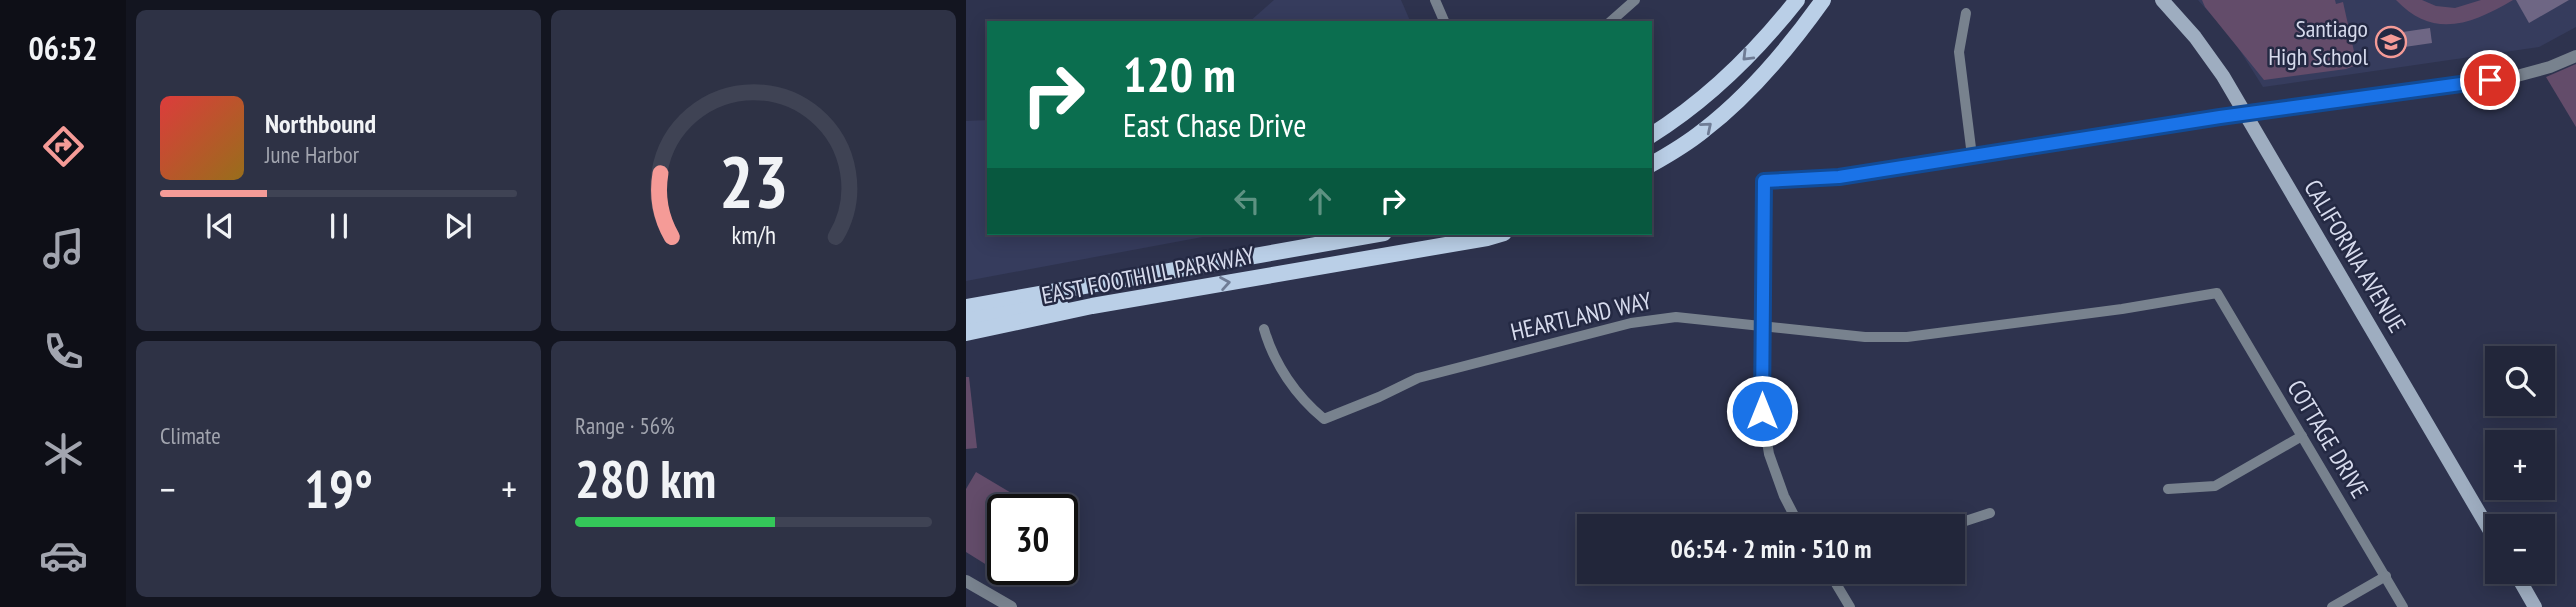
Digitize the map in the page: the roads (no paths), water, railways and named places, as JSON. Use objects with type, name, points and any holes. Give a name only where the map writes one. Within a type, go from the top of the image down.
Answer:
[{"type":"main road","points":[[1652,135],[1695,104],[1734,69],[1797,0]]},
{"type":"main road","points":[[1652,164],[1704,130],[1760,78],[1824,0]]},
{"type":"main road","name":"CALIFORNIA AVENUE","points":[[2162,0],[2195,37],[2246,113],[2485,522]]},
{"type":"main road","name":"EAST FOOTHILL PARKWAY","points":[[966,307],[1373,235]]},
{"type":"main road","points":[[1396,254],[1411,243],[1445,235]]},
{"type":"main road","name":"EAST FOOTHILL PARKWAY","points":[[966,333],[1092,306],[1497,235]]},
{"type":"main road","points":[[966,321],[1065,303],[1092,306]]},
{"type":"main road","points":[[2522,584],[2535,607]]},
{"type":"street","points":[[1436,0],[1444,21]]},
{"type":"street","points":[[1611,21],[1635,0]]},
{"type":"street","points":[[1966,13],[1959,52],[1972,156]]},
{"type":"street","points":[[1793,514],[1769,454],[1762,411],[1764,181],[1839,177],[2246,113],[2517,76],[2576,56]]},
{"type":"street","name":"HEARTLAND WAY","points":[[1264,329],[1271,353],[1306,405],[1324,419],[1379,397],[1418,377],[1631,323],[1676,317],[1865,337],[1907,337],[2122,309],[2217,293]]},
{"type":"street","name":"COTTAGE DRIVE","points":[[2217,293],[2403,607]]},
{"type":"street","points":[[2168,489],[2214,486],[2302,436]]},
{"type":"street","points":[[1965,521],[1990,513]]},
{"type":"street","points":[[2332,607],[2386,576]]},
{"type":"street","points":[[966,581],[1012,607]]},
{"type":"street","points":[[1837,584],[1850,607]]},
{"type":"place","name":"Santiago High School","points":[[2391,42]]}]
